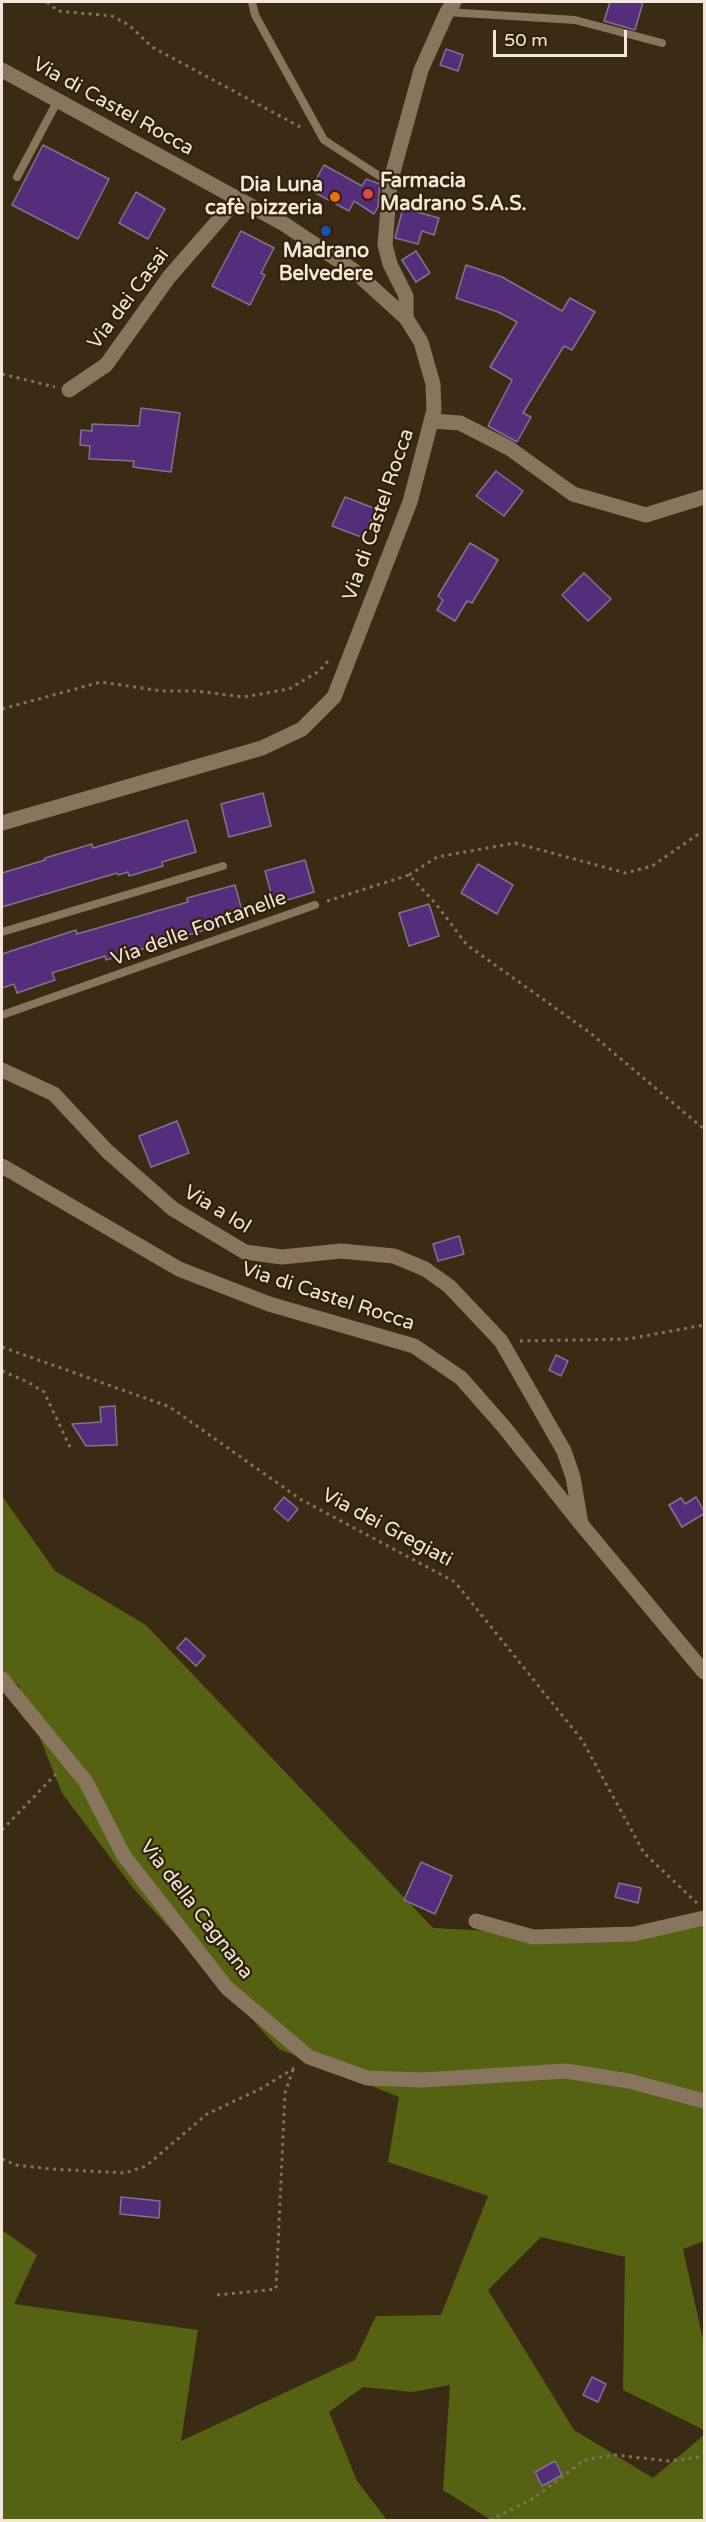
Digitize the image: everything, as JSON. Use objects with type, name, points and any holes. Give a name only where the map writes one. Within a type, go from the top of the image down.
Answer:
[{"type":"street","points":[[406,318],[406,296],[390,264],[385,245],[390,183],[420,70],[451,7]]},
{"type":"street","name":"Via di Castel Rocca","points":[[2,70],[284,224],[353,270],[406,318],[421,342],[433,384],[433,421],[410,501],[334,697],[302,729],[262,748],[2,823]]},
{"type":"street","name":"Via dei Casai","points":[[69,390],[106,365],[169,277],[237,199]]},
{"type":"street","points":[[433,421],[460,423],[509,448],[573,494],[646,515],[705,497]]},
{"type":"street","name":"Via a Iol","points":[[2,1070],[54,1094],[107,1151],[173,1209],[245,1252],[282,1257],[341,1251],[394,1256],[425,1269],[449,1286],[501,1341],[564,1451],[573,1477],[581,1524]]},
{"type":"street","name":"Via di Castel Rocca","points":[[2,1166],[179,1269],[269,1304],[414,1346],[461,1378],[705,1672]]},
{"type":"street","name":"Via della Cagnana","points":[[2,1679],[86,1782],[124,1856],[179,1929],[227,1988],[309,2057],[367,2078],[422,2080],[566,2071],[629,2081],[705,2101]]},
{"type":"street","points":[[476,1921],[533,1937],[634,1934],[705,1918]]},
{"type":"lane","points":[[252,2],[255,15],[324,140],[390,183]]},
{"type":"lane","points":[[451,7],[575,20],[662,43]]},
{"type":"lane","points":[[17,177],[58,100]]},
{"type":"lane","points":[[2,932],[223,866]]},
{"type":"lane","name":"Via delle Fontanelle","points":[[2,1016],[315,905]]},
{"type":"path","points":[[47,2],[58,11],[112,16],[129,24],[152,47],[324,140]]},
{"type":"path","points":[[2,374],[69,390]]},
{"type":"path","points":[[2,709],[101,682],[162,692],[196,691],[244,697],[289,689],[319,671],[334,655]]},
{"type":"path","name":"Via delle Fontanelle","points":[[315,905],[409,875],[437,857],[515,843],[626,873],[652,866],[697,835],[705,834]]},
{"type":"path","points":[[409,875],[436,904],[467,945],[590,1032],[705,1129]]},
{"type":"path","points":[[501,1341],[627,1339],[705,1326]]},
{"type":"path","name":"Via dei Gregiati","points":[[2,1347],[171,1407],[300,1499],[455,1582],[582,1740],[644,1853],[705,1910]]},
{"type":"path","points":[[2,1371],[44,1392],[70,1447]]},
{"type":"path","points":[[2,1830],[70,1762]]},
{"type":"path","points":[[2,2159],[16,2165],[51,2169],[125,2173],[146,2166],[207,2114],[262,2088],[309,2057]]},
{"type":"path","points":[[217,2295],[276,2289],[285,2093],[293,2069]]},
{"type":"path","points":[[490,2520],[534,2498],[584,2460],[615,2455],[669,2461],[699,2457],[705,2453]]},
{"type":"green space","points":[[2,1496],[55,1571],[146,1625],[433,1928],[608,1937],[704,1919],[704,2241],[683,2249],[704,2344],[704,2430],[623,2390],[625,2257],[541,2237],[488,2290],[574,2430],[653,2478],[704,2435],[704,2520],[491,2520],[443,2490],[450,2385],[412,2392],[363,2387],[329,2412],[357,2481],[387,2520],[2,2520],[2,2230],[37,2255],[14,2304],[198,2330],[181,2441],[355,2360],[376,2316],[441,2315],[488,2196],[388,2162],[399,2097],[279,2049],[133,1888],[62,1793],[19,1686],[2,1672]]},
{"type":"building","points":[[610,2],[643,2],[635,30],[604,21]]},
{"type":"building","points":[[446,49],[463,55],[458,71],[440,65]]},
{"type":"building","points":[[43,145],[109,179],[78,239],[12,205]]},
{"type":"building","points":[[324,165],[362,186],[366,179],[380,184],[378,207],[374,214],[354,201],[349,211],[310,190]]},
{"type":"building","points":[[136,192],[165,209],[148,239],[119,223]]},
{"type":"building","points":[[403,208],[439,218],[434,235],[422,231],[418,244],[395,238]]},
{"type":"building","points":[[241,231],[274,248],[261,273],[265,275],[250,305],[212,286]]},
{"type":"building","points":[[416,251],[430,273],[416,282],[402,260]]},
{"type":"building","points":[[466,265],[502,277],[562,311],[570,298],[595,312],[572,350],[564,346],[523,413],[531,417],[517,442],[488,426],[512,380],[490,367],[517,322],[498,312],[456,298]]},
{"type":"building","points":[[141,408],[180,413],[171,472],[133,467],[134,461],[89,459],[90,446],[80,445],[81,430],[92,431],[92,424],[139,426]]},
{"type":"building","points":[[496,471],[523,491],[504,516],[476,496]]},
{"type":"building","points":[[345,497],[376,509],[364,538],[332,526]]},
{"type":"building","points":[[470,543],[498,560],[472,603],[467,601],[455,621],[437,610],[443,600],[438,596]]},
{"type":"building","points":[[584,573],[611,599],[588,621],[562,595]]},
{"type":"building","points":[[263,793],[271,826],[229,837],[221,804]]},
{"type":"building","points":[[187,820],[196,852],[162,862],[163,866],[129,876],[128,872],[118,875],[117,873],[2,907],[2,873],[92,844],[93,848]]},
{"type":"building","points":[[305,860],[314,892],[274,904],[265,871]]},
{"type":"building","points":[[478,864],[513,885],[497,914],[461,893]]},
{"type":"building","points":[[235,885],[244,918],[106,960],[105,956],[52,973],[55,980],[17,993],[14,984],[2,988],[2,954],[76,930],[77,934],[188,902],[187,898]]},
{"type":"building","points":[[429,904],[439,936],[409,946],[399,913]]},
{"type":"building","points":[[177,1121],[189,1153],[151,1167],[139,1136]]},
{"type":"building","points":[[459,1236],[464,1254],[438,1261],[433,1244]]},
{"type":"building","points":[[556,1355],[568,1361],[561,1376],[549,1370]]},
{"type":"building","points":[[115,1406],[117,1445],[86,1446],[72,1424],[101,1422],[100,1407]]},
{"type":"building","points":[[284,1497],[298,1509],[288,1521],[274,1509]]},
{"type":"building","points":[[696,1497],[705,1513],[682,1527],[669,1505],[681,1498],[685,1504]]},
{"type":"building","points":[[186,1638],[205,1656],[196,1666],[177,1648]]},
{"type":"building","points":[[421,1862],[452,1876],[435,1914],[404,1900]]},
{"type":"building","points":[[619,1883],[641,1888],[638,1903],[615,1897]]},
{"type":"building","points":[[121,2197],[160,2201],[159,2218],[120,2214]]},
{"type":"building","points":[[592,2377],[606,2384],[598,2402],[583,2395]]},
{"type":"building","points":[[555,2461],[562,2475],[542,2486],[535,2472]]},
{"type":"place","name":"Farmacia Madrano S.A.S.","points":[[368,194]]},
{"type":"place","name":"Dia Luna cafè pizzeria","points":[[335,197]]},
{"type":"place","name":"Madrano Belvedere","points":[[326,231]]}]
